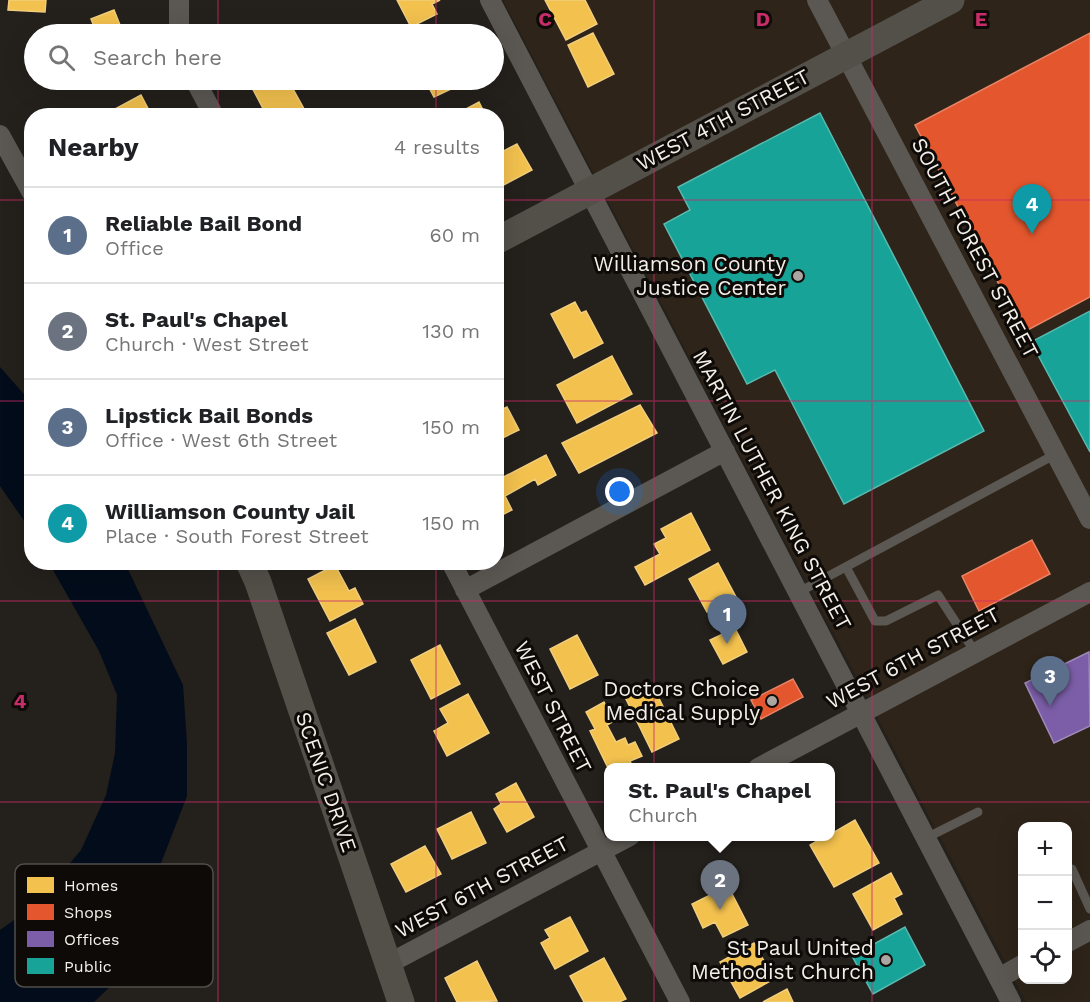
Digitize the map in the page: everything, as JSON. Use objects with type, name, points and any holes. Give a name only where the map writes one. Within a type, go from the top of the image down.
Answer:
[{"type":"street","points":[[179,24],[180,0]]},
{"type":"street","name":"MARTIN LUTHER KING STREET","points":[[490,0],[502,24]]},
{"type":"street","name":"SOUTH FOREST STREET","points":[[817,0],[1090,519]]},
{"type":"street","name":"WEST 4TH STREET","points":[[504,237],[951,0]]},
{"type":"street","name":"MARTIN LUTHER KING STREET","points":[[504,27],[1011,1002]]},
{"type":"street","points":[[200,90],[210,108]]},
{"type":"street","points":[[0,135],[24,178]]},
{"type":"street","points":[[504,569],[725,451]]},
{"type":"street","name":"SCENIC DRIVE","points":[[253,570],[401,1002]]},
{"type":"street","name":"WEST STREET","points":[[455,570],[680,1002]]},
{"type":"street","points":[[465,590],[502,570]]},
{"type":"street","name":"WEST 6TH STREET","points":[[768,763],[1090,592]]},
{"type":"street","name":"WEST 6TH STREET","points":[[388,964],[622,841]]},
{"type":"street","points":[[1072,940],[1090,930]]},
{"type":"street","points":[[999,978],[1018,968]]},
{"type":"lane","points":[[799,592],[1056,454]]},
{"type":"lane","points":[[846,567],[875,621],[886,621],[938,595],[975,652]]},
{"type":"lane","points":[[926,838],[978,812]]},
{"type":"lane","points":[[1072,871],[1090,909]]},
{"type":"shaded area","points":[[503,0],[1090,0],[1090,1002],[1026,1002]]},
{"type":"water","points":[[0,367],[24,394],[24,521],[0,486]]},
{"type":"water","points":[[53,570],[128,570],[183,685],[187,743],[187,796],[161,864],[69,864],[81,850],[106,795],[115,753],[117,695],[99,651]]},
{"type":"water","points":[[15,919],[15,987],[110,987],[94,1002],[0,1002],[0,930]]},
{"type":"building: Homes","points":[[9,0],[46,0],[45,12],[8,10]]},
{"type":"building: Homes","points":[[397,0],[440,0],[432,4],[437,14],[417,24],[409,24]]},
{"type":"building: Homes","points":[[545,0],[585,0],[597,24],[566,40]]},
{"type":"building: Homes","points":[[114,10],[120,24],[93,24],[91,19]]},
{"type":"building: Homes","points":[[593,33],[614,74],[588,87],[568,45]]},
{"type":"building: Homes","points":[[253,90],[294,90],[304,108],[263,108]]},
{"type":"building: Homes","points":[[430,90],[449,90],[434,97]]},
{"type":"building: Homes","points":[[141,95],[148,108],[117,108]]},
{"type":"building: Homes","points":[[479,102],[482,108],[468,108]]},
{"type":"building: Homes","points":[[517,144],[532,170],[504,185],[504,151]]},
{"type":"building: Homes","points":[[575,302],[581,313],[586,311],[603,343],[574,358],[551,314]]},
{"type":"building: Homes","points":[[612,356],[632,394],[577,423],[557,385]]},
{"type":"building: Homes","points":[[640,405],[657,433],[579,473],[562,443]]},
{"type":"building: Homes","points":[[507,407],[519,430],[504,437],[504,408]]},
{"type":"building: Homes","points":[[546,455],[556,475],[538,485],[535,479],[505,496],[512,510],[504,514],[504,477]]},
{"type":"building: Homes","points":[[691,513],[710,550],[645,585],[635,567],[660,554],[654,544],[666,538],[661,529]]},
{"type":"building: Homes","points":[[718,563],[736,597],[707,612],[689,579]]},
{"type":"building: Homes","points":[[325,570],[338,570],[349,591],[355,588],[363,604],[330,621],[308,579]]},
{"type":"building: Homes","points":[[355,619],[376,662],[349,675],[327,633]]},
{"type":"building: Homes","points":[[735,628],[747,652],[723,664],[710,640]]},
{"type":"building: Homes","points":[[577,635],[598,675],[570,689],[550,649]]},
{"type":"building: Homes","points":[[440,645],[460,684],[431,699],[411,660]]},
{"type":"building: Homes","points":[[652,684],[679,739],[652,752],[625,697]]},
{"type":"building: Homes","points":[[468,694],[489,733],[447,756],[434,731],[448,723],[440,709]]},
{"type":"building: Homes","points":[[604,702],[614,721],[607,725],[616,742],[625,738],[628,745],[635,742],[642,756],[630,761],[631,763],[606,763],[590,731],[595,729],[586,712]]},
{"type":"building: Homes","points":[[516,783],[534,817],[507,832],[494,809],[501,804],[496,794]]},
{"type":"building: Homes","points":[[471,812],[486,843],[452,859],[437,829]]},
{"type":"building: Homes","points":[[855,820],[879,863],[834,887],[810,845],[817,841],[835,841],[835,832]]},
{"type":"building: Homes","points":[[425,846],[441,874],[406,892],[391,864]]},
{"type":"building: Homes","points":[[891,873],[902,894],[894,898],[902,914],[873,930],[853,894]]},
{"type":"building: Homes","points":[[728,886],[748,925],[723,937],[715,922],[703,928],[692,904]]},
{"type":"building: Homes","points":[[570,917],[588,951],[555,969],[541,943],[550,938],[545,930]]},
{"type":"building: Homes","points":[[754,943],[774,979],[740,998],[720,962]]},
{"type":"building: Homes","points":[[604,958],[626,999],[619,1002],[584,1002],[570,976]]},
{"type":"building: Homes","points":[[477,961],[497,1001],[457,1002],[445,978]]},
{"type":"building: Homes","points":[[787,989],[793,1002],[763,1002]]},
{"type":"building: Shops","points":[[1090,33],[1090,297],[1024,332],[915,125]]},
{"type":"building: Shops","points":[[1032,540],[1050,574],[979,611],[962,576]]},
{"type":"building: Shops","points":[[793,679],[803,697],[761,719],[751,700]]},
{"type":"building: Offices","points":[[1089,652],[1090,726],[1054,743],[1025,683]]},
{"type":"building: Public","name":"Williamson County Justice Center","points":[[820,113],[984,431],[844,504],[775,370],[747,384],[664,224],[690,210],[678,187]]},
{"type":"building: Public","points":[[1090,311],[1090,452],[1031,342]]},
{"type":"building: Public","points":[[905,927],[925,965],[873,994],[852,956]]},
{"type":"place","name":"Williamson County Jail","points":[[1032,234]]},
{"type":"place","name":"Williamson County Justice Center","points":[[798,276]]},
{"type":"place","name":"Reliable Bail Bond","points":[[727,644]]},
{"type":"place","name":"Doctors Choice Medical Supply","points":[[772,701]]},
{"type":"place","name":"Lipstick Bail Bonds","points":[[1050,706]]},
{"type":"place","name":"St. Paul's Chapel","points":[[720,910]]},
{"type":"place","name":"St Paul United Methodist Church","points":[[886,960]]}]
